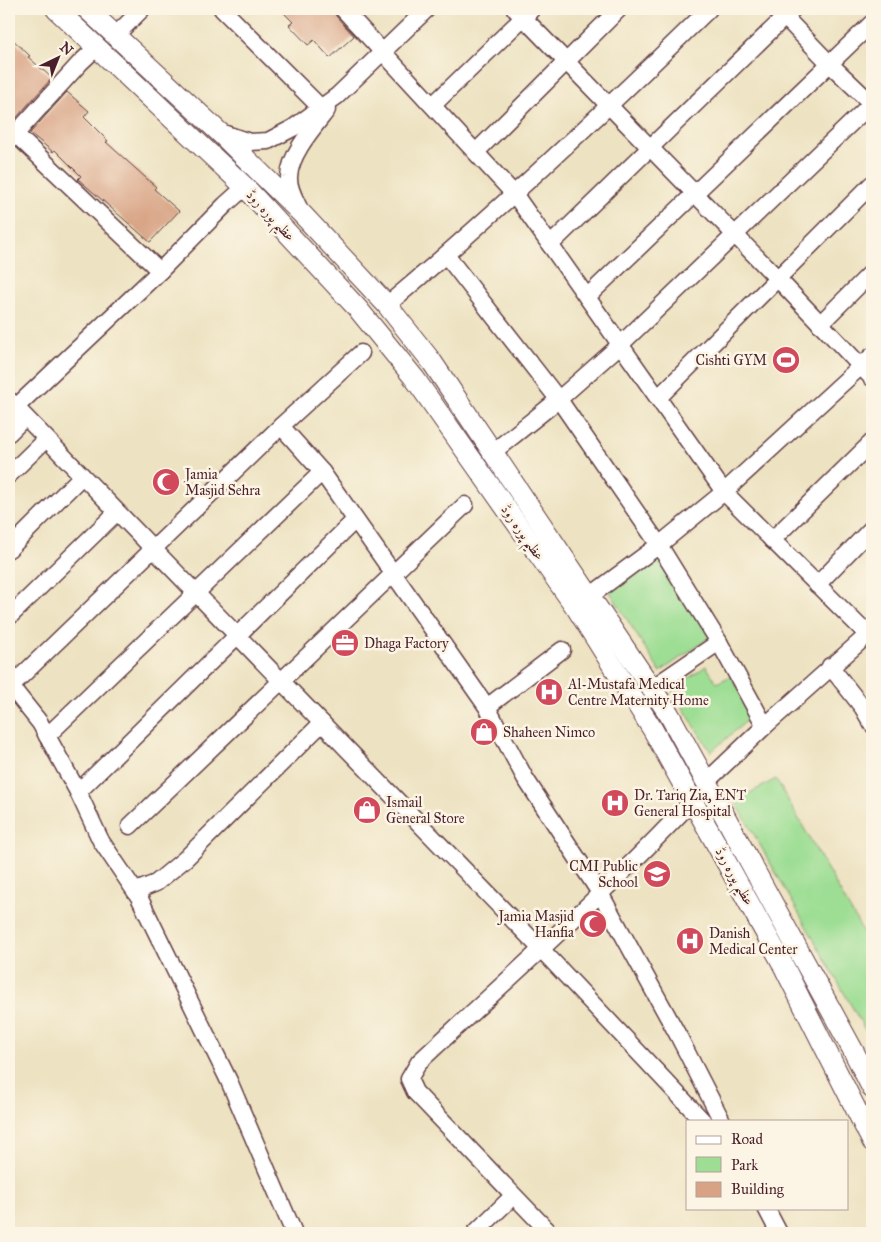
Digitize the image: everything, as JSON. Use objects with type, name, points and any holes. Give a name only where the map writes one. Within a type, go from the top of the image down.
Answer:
[{"type":"main road","name":"عظیم پورہ روڈ","points":[[56,9],[245,187],[358,309],[415,379],[577,609],[653,730],[780,959],[872,1140]]},
{"type":"main road","name":"عظیم پورہ روڈ","points":[[92,14],[218,131],[302,214],[387,305],[432,362],[669,714],[872,1088]]},
{"type":"main road","points":[[90,40],[92,14]]},
{"type":"main road","points":[[780,959],[799,952]]},
{"type":"street","points":[[116,36],[142,9]]},
{"type":"street","points":[[222,9],[323,110]]},
{"type":"street","points":[[343,9],[515,195],[724,492],[868,637],[830,666],[706,782]]},
{"type":"street","points":[[302,214],[289,179],[291,164],[305,139],[323,110],[426,9]]},
{"type":"street","points":[[476,152],[619,9]]},
{"type":"street","points":[[387,305],[515,195],[709,9]]},
{"type":"street","points":[[433,105],[523,12],[566,62],[734,236],[820,324],[869,367],[724,492],[659,545],[590,596]]},
{"type":"street","points":[[492,452],[558,400],[620,345],[872,104],[830,64],[785,12],[650,148],[550,245]]},
{"type":"street","points":[[587,297],[872,23]]},
{"type":"street","points":[[90,40],[80,63],[11,134],[160,272]]},
{"type":"street","points":[[218,131],[250,142],[268,141],[323,110]]},
{"type":"street","points":[[658,398],[872,184]]},
{"type":"street","points":[[9,433],[16,408],[160,272],[245,187]]},
{"type":"street","points":[[446,255],[558,400],[659,545],[719,642],[765,726]]},
{"type":"street","points":[[820,324],[872,272]]},
{"type":"street","points":[[294,1233],[229,1081],[136,891],[118,868],[101,841],[78,792],[40,723],[10,685],[361,353]]},
{"type":"street","points":[[16,408],[540,949],[702,1120]]},
{"type":"street","points":[[282,426],[322,472],[487,707],[525,778],[600,892],[679,1036],[721,1120]]},
{"type":"street","points":[[9,475],[46,439]]},
{"type":"street","points":[[772,540],[872,442]]},
{"type":"street","points":[[47,736],[322,472]]},
{"type":"street","points":[[9,549],[82,476]]},
{"type":"street","points":[[130,826],[465,506]]},
{"type":"street","points":[[9,617],[117,512]]},
{"type":"street","points":[[78,792],[355,520]]},
{"type":"street","points":[[817,584],[872,528]]},
{"type":"street","points":[[652,688],[719,642]]},
{"type":"street","points":[[487,707],[562,650]]},
{"type":"street","points":[[830,666],[863,708],[872,724]]},
{"type":"street","points":[[136,891],[156,883],[185,859],[322,723]]},
{"type":"street","points":[[550,1233],[415,1092],[409,1079],[419,1062],[662,833],[693,800]]},
{"type":"street","points":[[475,1233],[513,1196]]},
{"type":"street","points":[[767,1210],[779,1233]]},
{"type":"green space","points":[[660,559],[710,637],[660,672],[610,592]]},
{"type":"green space","points":[[706,666],[717,683],[731,676],[753,715],[711,752],[672,690]]},
{"type":"green space","points":[[776,779],[872,948],[872,1042],[735,801]]},
{"type":"building","points":[[280,9],[333,9],[336,16],[354,36],[330,58],[314,40],[308,45],[289,25],[293,22]]},
{"type":"building","points":[[9,36],[30,56],[28,57],[52,78],[16,118],[9,112]]},
{"type":"building","points":[[67,92],[89,111],[84,117],[108,141],[106,142],[156,187],[154,189],[179,211],[150,242],[78,179],[81,176],[55,150],[53,152],[30,133]]},
{"type":"place","name":"Cishti GYM","points":[[786,360]]},
{"type":"place","name":"Jamia Masjid Sehra","points":[[166,482]]},
{"type":"place","name":"Dhaga Factory","points":[[345,643]]},
{"type":"place","name":"Al-Mustafa Medical Centre Maternity Home","points":[[549,692]]},
{"type":"place","name":"Shaheen Nimco","points":[[484,732]]},
{"type":"place","name":"Dr. Tariq Zia, ENT General Hospital","points":[[615,803]]},
{"type":"place","name":"Ismail General Store","points":[[367,810]]},
{"type":"place","name":"CMI Public School","points":[[657,874]]},
{"type":"place","name":"Jamia Masjid Hanfia","points":[[593,924]]},
{"type":"place","name":"Danish Medical Center","points":[[690,941]]}]
